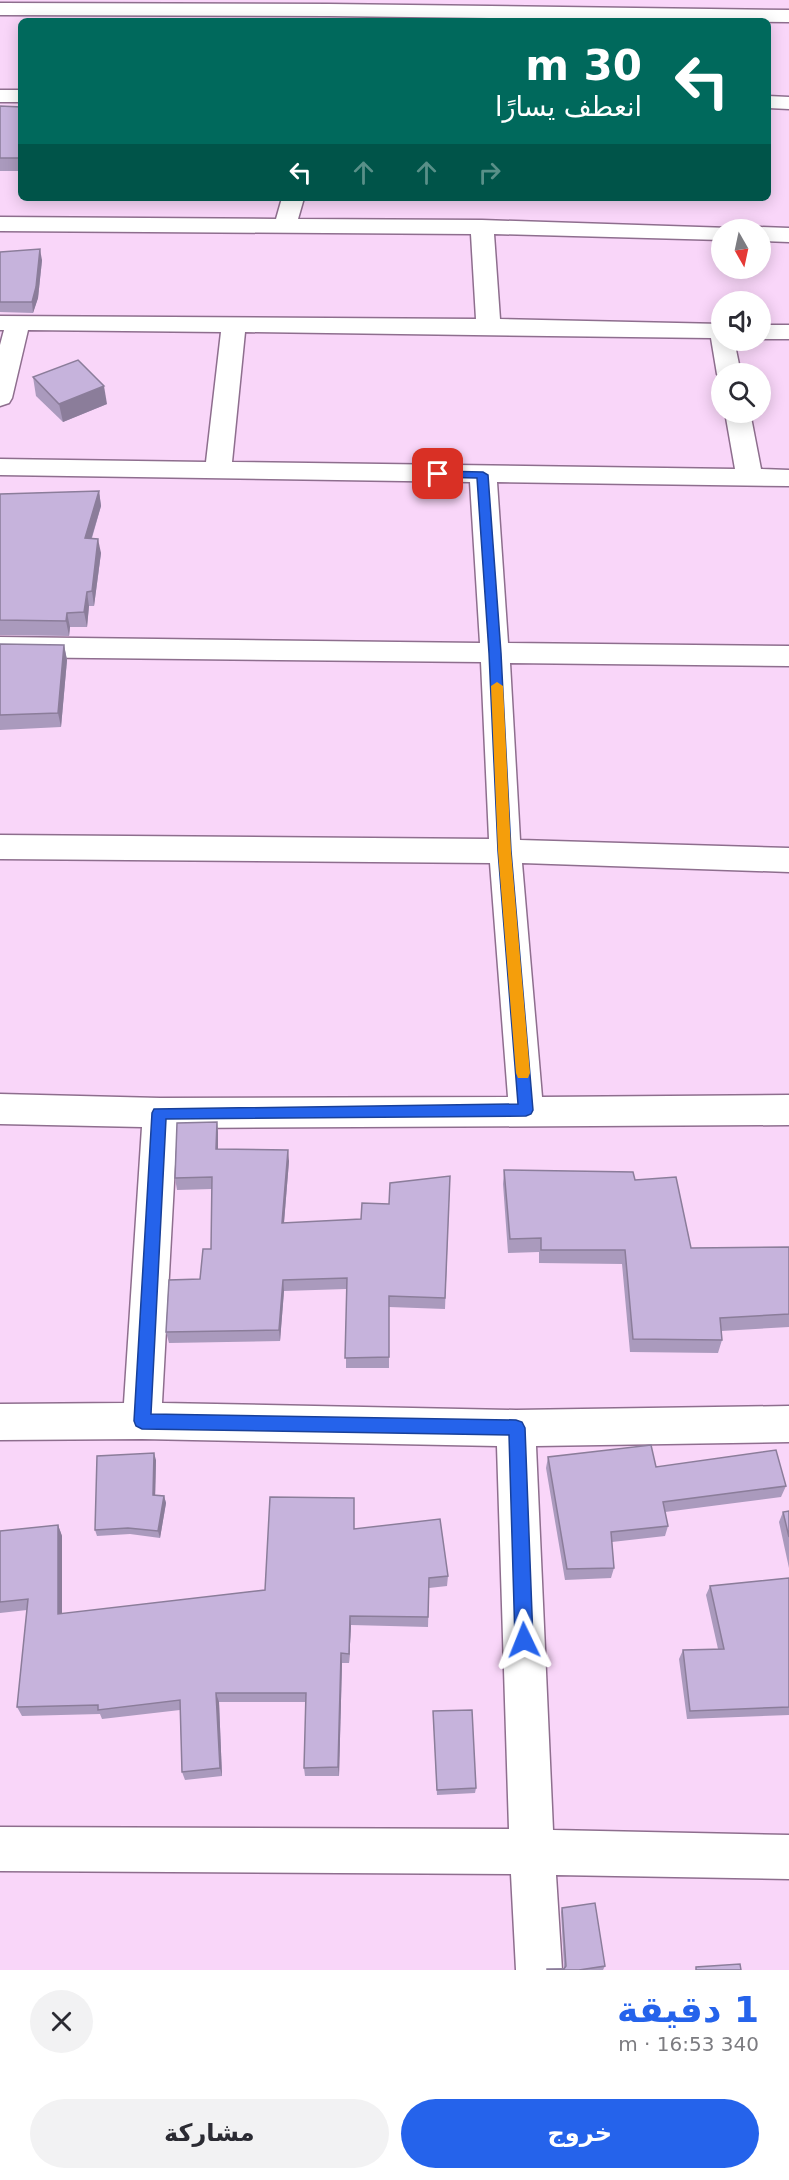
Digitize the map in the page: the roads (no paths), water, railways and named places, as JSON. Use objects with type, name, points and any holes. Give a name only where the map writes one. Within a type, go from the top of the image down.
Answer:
[{"type":"street","points":[[0,9],[328,10],[533,17],[789,16]]},
{"type":"street","points":[[0,96],[18,96]]},
{"type":"street","points":[[771,102],[789,103]]},
{"type":"street","points":[[285,227],[292,201]]},
{"type":"street","points":[[0,224],[482,227],[711,233]]},
{"type":"street","points":[[482,227],[488,326]]},
{"type":"street","points":[[771,234],[789,235]]},
{"type":"street","points":[[0,398],[8,323],[488,326],[711,335]]},
{"type":"street","points":[[218,471],[234,326]]},
{"type":"street","points":[[771,332],[789,332]]},
{"type":"street","points":[[739,423],[750,478]]},
{"type":"street","points":[[0,467],[789,478]]},
{"type":"street","points":[[483,475],[505,851],[526,1110]]},
{"type":"street","points":[[0,647],[789,656]]},
{"type":"street","points":[[0,847],[505,851],[789,860]]},
{"type":"street","points":[[0,1109],[159,1113],[789,1110]]},
{"type":"street","points":[[142,1421],[159,1113]]},
{"type":"street","points":[[0,1422],[142,1421],[516,1428],[789,1424]]},
{"type":"street","points":[[516,1428],[532,1852],[539,1970]]},
{"type":"street","points":[[0,1849],[532,1852],[789,1857]]}]
